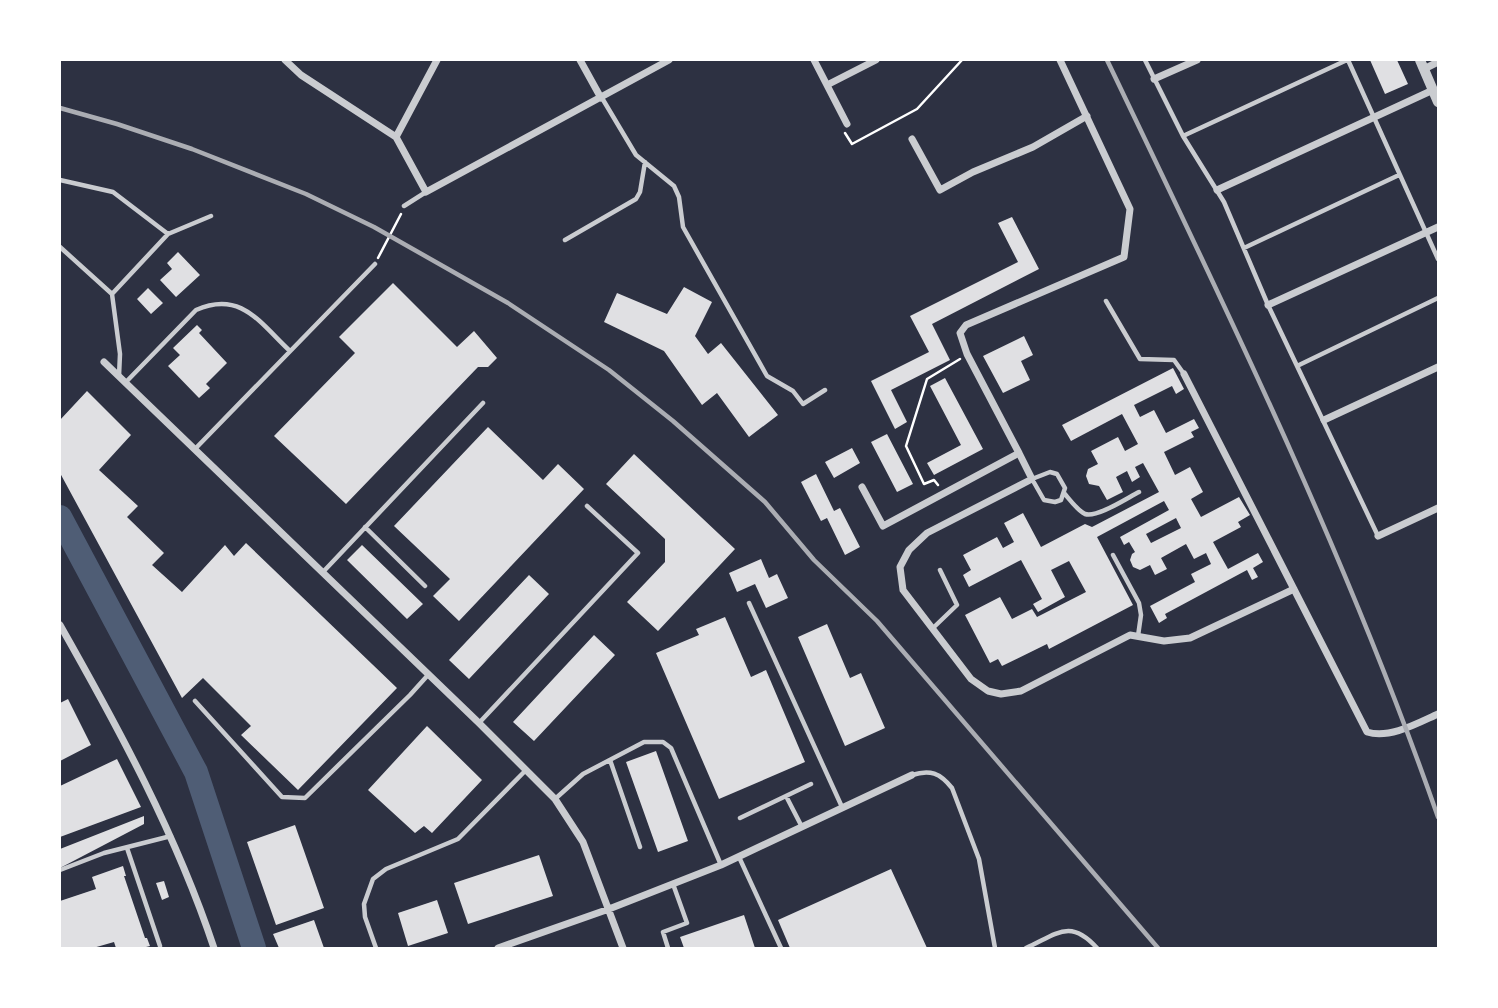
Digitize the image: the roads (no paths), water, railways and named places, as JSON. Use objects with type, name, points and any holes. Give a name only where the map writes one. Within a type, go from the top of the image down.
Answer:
[{"type":"street","points":[[285,60],[301,75],[396,137],[426,192],[669,60]]},
{"type":"street","points":[[396,137],[436,60]]},
{"type":"street","points":[[580,60],[601,98]]},
{"type":"street","points":[[814,60],[847,124]]},
{"type":"street","points":[[827,85],[876,60]]},
{"type":"street","points":[[1060,60],[1130,209],[1124,257],[966,324],[960,333],[967,354],[1032,479],[927,533],[909,551],[900,567],[903,590],[971,679],[988,691],[1002,694],[1021,691],[1130,635],[1164,641],[1190,638],[1294,589]]},
{"type":"street","points":[[1154,79],[1197,60]]},
{"type":"street","points":[[1438,62],[1422,64],[1438,102]]},
{"type":"street","points":[[1217,190],[1433,90]]},
{"type":"street","points":[[912,139],[940,190],[973,172],[1033,147],[1087,116]]},
{"type":"street","points":[[1268,305],[1438,227]]},
{"type":"street","points":[[104,362],[555,799],[583,842],[623,948]]},
{"type":"street","points":[[1324,420],[1438,367]]},
{"type":"street","points":[[1184,374],[1367,732],[1377,735],[1396,731],[1438,714]]},
{"type":"street","points":[[862,487],[883,526],[1019,453]]},
{"type":"street","points":[[1378,536],[1438,508]]},
{"type":"street","points":[[60,625],[141,773],[195,891],[214,948]]},
{"type":"street","points":[[498,948],[609,909],[721,865],[912,775]]},
{"type":"lane","points":[[1145,60],[1183,136],[1217,190],[1268,305],[1378,536]]},
{"type":"lane","points":[[1183,136],[1348,60],[1438,258]]},
{"type":"lane","points":[[601,98],[636,155],[674,187],[680,197],[682,220],[687,234],[767,376],[793,391],[803,404],[825,390]]},
{"type":"lane","points":[[565,240],[636,199],[640,192],[645,162]]},
{"type":"lane","points":[[1244,248],[1399,176]]},
{"type":"lane","points":[[60,180],[113,192],[168,234]]},
{"type":"lane","points":[[404,206],[426,192]]},
{"type":"lane","points":[[111,294],[168,234],[211,216]]},
{"type":"lane","points":[[60,247],[111,294],[122,380]]},
{"type":"lane","points":[[195,449],[375,264]]},
{"type":"lane","points":[[1297,366],[1438,298]]},
{"type":"lane","points":[[1106,301],[1140,359],[1174,360],[1184,374]]},
{"type":"lane","points":[[122,380],[196,310],[211,303],[227,302],[246,310],[290,351]]},
{"type":"lane","points":[[323,572],[483,403]]},
{"type":"lane","points":[[1044,473],[1057,474],[1063,482],[1064,493],[1061,499],[1055,502],[1044,500],[1032,479],[1044,473]]},
{"type":"lane","points":[[1064,493],[1078,509],[1089,515],[1139,492]]},
{"type":"lane","points":[[479,723],[638,554],[587,506]]},
{"type":"lane","points":[[365,527],[425,586]]},
{"type":"lane","points":[[1113,555],[1139,603],[1141,615],[1137,637]]},
{"type":"lane","points":[[932,628],[957,605],[940,570]]},
{"type":"lane","points":[[749,603],[842,807]]},
{"type":"lane","points":[[195,701],[282,797],[305,798],[429,674]]},
{"type":"lane","points":[[555,799],[583,774],[644,742],[663,741],[671,748],[721,865]]},
{"type":"lane","points":[[610,760],[640,847]]},
{"type":"lane","points":[[376,948],[365,916],[364,904],[373,879],[387,869],[458,839],[526,770]]},
{"type":"lane","points":[[912,775],[923,771],[934,772],[944,778],[952,788],[979,859],[995,948]]},
{"type":"lane","points":[[740,818],[811,784]]},
{"type":"lane","points":[[786,796],[802,827]]},
{"type":"lane","points":[[60,870],[88,858],[171,836]]},
{"type":"lane","points":[[127,848],[160,946]]},
{"type":"lane","points":[[739,857],[780,948]]},
{"type":"lane","points":[[668,948],[663,932],[687,923],[673,884]]},
{"type":"lane","points":[[1026,948],[1065,930],[1079,932],[1097,948]]},
{"type":"waterway","points":[[60,517],[196,772],[254,948]]},
{"type":"railway","points":[[1107,60],[1240,340],[1325,528],[1403,720],[1438,817]]},
{"type":"railway","points":[[60,108],[192,149],[306,194],[374,227],[508,303],[609,370],[673,421],[765,502],[814,560],[877,621],[1158,948]]}]
